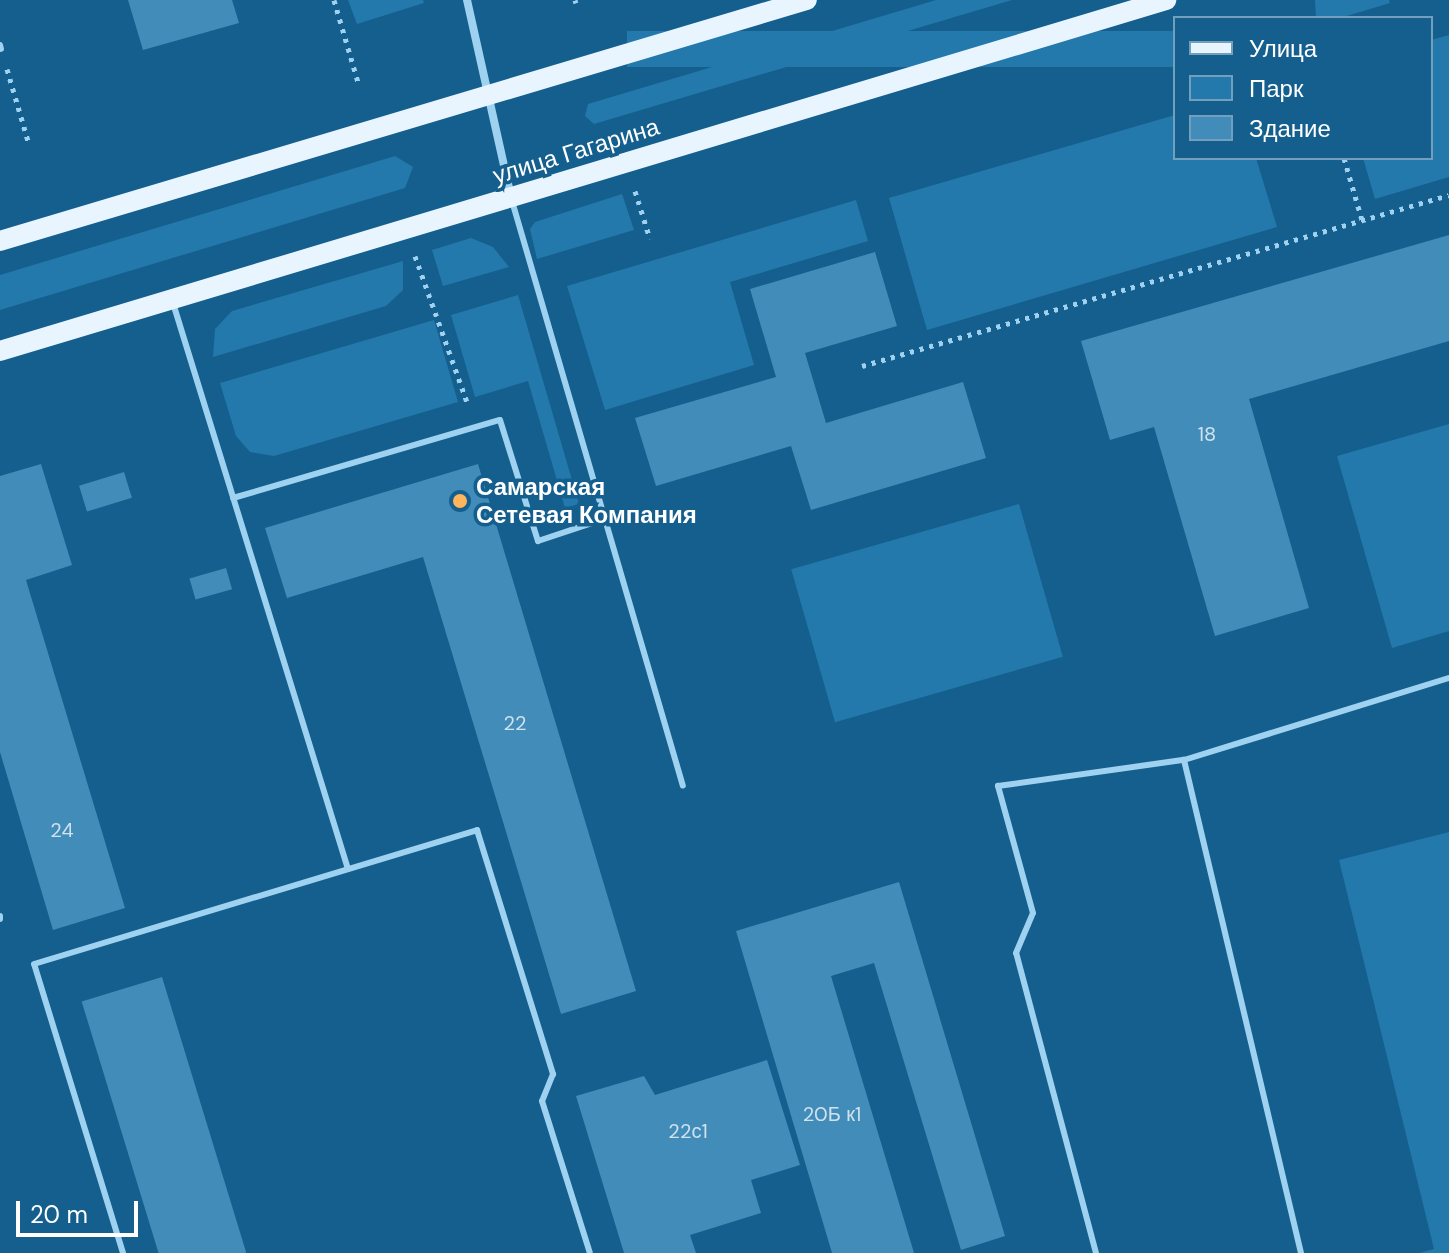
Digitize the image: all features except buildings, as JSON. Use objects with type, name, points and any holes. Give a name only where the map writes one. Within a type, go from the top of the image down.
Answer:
[{"type":"main road","points":[[0,241],[807,0]]},
{"type":"main road","name":"улица Гагарина","points":[[0,351],[1166,0]]},
{"type":"street","points":[[467,0],[511,197]]},
{"type":"lane","points":[[511,197],[683,786]]},
{"type":"lane","points":[[172,299],[348,869]]},
{"type":"lane","points":[[233,498],[500,420],[538,541],[604,519]]},
{"type":"lane","points":[[1096,1253],[1016,953],[1033,913],[998,786],[1184,760],[1449,678]]},
{"type":"lane","points":[[1184,760],[1301,1253]]},
{"type":"lane","points":[[123,1253],[34,964],[477,830],[553,1074],[542,1101],[590,1253]]},
{"type":"path","points":[[334,0],[358,82]]},
{"type":"path","points":[[1,47],[28,141]]},
{"type":"path","points":[[1345,160],[1362,220]]},
{"type":"path","points":[[630,178],[650,239]]},
{"type":"path","points":[[862,366],[1449,195]]},
{"type":"path","points":[[410,244],[435,301],[475,427]]},
{"type":"green space","points":[[348,0],[423,0],[424,3],[357,24]]},
{"type":"green space","points":[[936,0],[1012,0],[594,124],[585,116],[588,104]]},
{"type":"green space","points":[[1315,0],[1389,0],[1390,3],[1347,16],[1316,16]]},
{"type":"green space","points":[[627,31],[1173,31],[1173,67],[627,67]]},
{"type":"green space","points":[[1449,35],[1449,177],[1375,199],[1364,160],[1433,160],[1433,39]]},
{"type":"green space","points":[[1173,116],[1173,160],[1257,160],[1277,227],[927,330],[889,198]]},
{"type":"green space","points":[[395,156],[413,167],[405,188],[0,310],[0,275]]},
{"type":"green space","points":[[622,194],[634,230],[537,259],[530,229],[535,222]]},
{"type":"green space","points":[[856,200],[868,241],[730,282],[754,365],[605,410],[567,286]]},
{"type":"green space","points":[[471,238],[493,247],[509,267],[443,286],[432,250]]},
{"type":"green space","points":[[403,261],[403,290],[386,306],[213,357],[215,329],[232,311]]},
{"type":"green space","points":[[518,295],[579,504],[565,508],[528,381],[475,397],[451,315]]},
{"type":"green space","points":[[434,320],[458,402],[274,456],[250,452],[236,436],[220,383]]},
{"type":"green space","points":[[1449,424],[1449,631],[1392,648],[1337,456]]},
{"type":"green space","points":[[1019,504],[1063,657],[835,722],[791,569]]},
{"type":"green space","points":[[1449,832],[1449,1253],[1419,1253],[1434,1249],[1339,860]]},
{"type":"place","name":"Самарская Сетевая Компания","points":[[460,501]]}]
